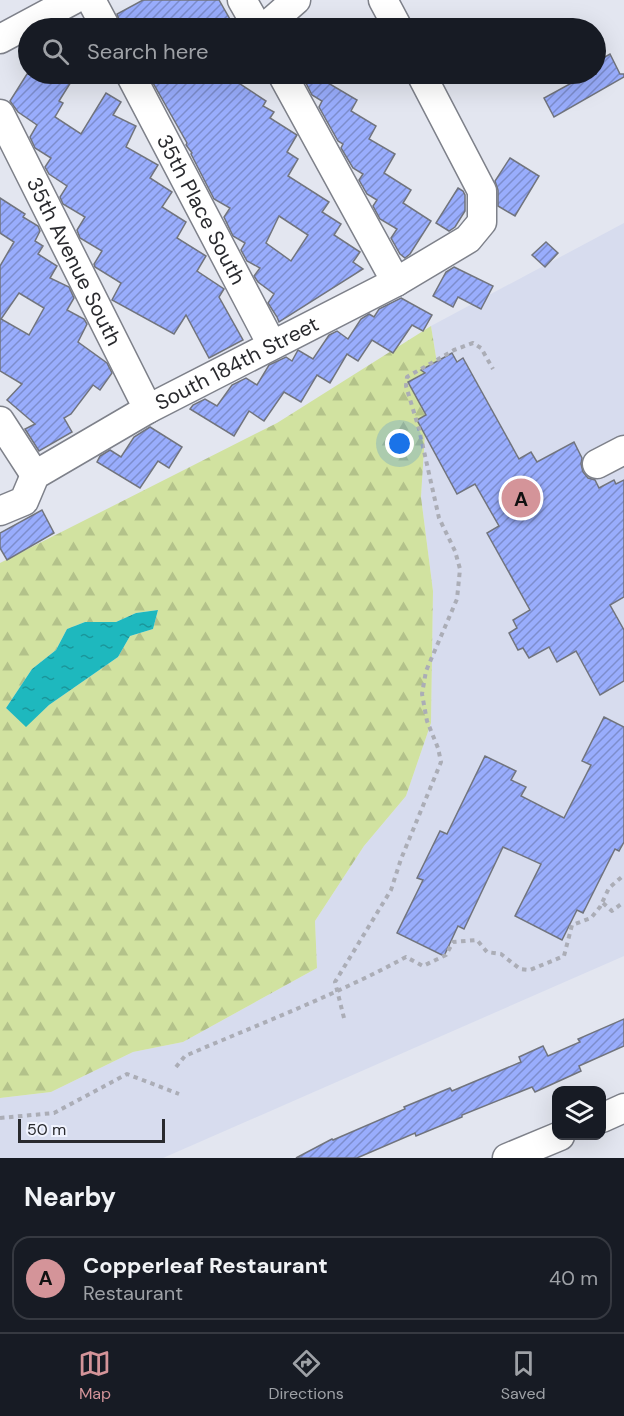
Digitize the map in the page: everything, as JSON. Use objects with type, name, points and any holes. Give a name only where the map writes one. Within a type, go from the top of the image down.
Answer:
[{"type":"street","points":[[39,18],[73,0]]},
{"type":"street","points":[[92,0],[101,18]]},
{"type":"street","points":[[242,0],[252,18]]},
{"type":"street","points":[[275,18],[296,0]]},
{"type":"street","points":[[383,0],[393,18]]},
{"type":"street","points":[[0,39],[18,29]]},
{"type":"street","name":"35th Place South","points":[[135,84],[272,345]]},
{"type":"street","points":[[287,84],[396,282]]},
{"type":"street","name":"South 184th Street","points":[[34,475],[148,409],[396,282],[468,239],[482,222],[482,191],[426,84]]},
{"type":"street","name":"35th Avenue South","points":[[0,114],[148,409]]},
{"type":"street","points":[[0,421],[34,475],[24,501],[0,511]]},
{"type":"street","points":[[597,464],[624,450]]},
{"type":"street","points":[[606,1116],[624,1108]]},
{"type":"street","points":[[507,1158],[552,1139]]},
{"type":"path","points":[[344,1018],[335,982],[391,890],[401,859],[441,762],[428,721],[423,694],[426,671],[457,599],[460,569],[455,550],[439,518],[419,429],[406,386],[407,377],[454,350],[473,343],[482,348],[493,369]]},
{"type":"path","points":[[176,1067],[185,1056],[380,972],[406,957],[423,966],[446,955],[453,942],[477,940],[487,952],[501,954],[520,969],[530,970],[564,956],[572,925],[591,918],[603,903],[609,888],[624,875]]},
{"type":"path","points":[[603,903],[612,911],[624,902]]},
{"type":"path","points":[[0,1118],[54,1113],[127,1074],[178,1094]]},
{"type":"shaded area","points":[[624,223],[624,956],[163,1158],[0,1158],[0,1098],[51,1092],[133,1052],[183,1042],[317,968],[315,921],[364,846],[406,796],[431,723],[433,591],[421,497],[425,433],[442,394],[431,326]]},
{"type":"green space","points":[[431,326],[442,394],[425,433],[421,497],[433,591],[431,723],[406,796],[364,846],[315,921],[317,968],[183,1042],[133,1052],[51,1092],[0,1098],[0,563],[277,423]],"holes":[[[158,610],[153,629],[130,636],[118,657],[49,705],[26,726],[6,708],[32,669],[56,650],[67,629],[85,622],[116,622],[136,613]]]},
{"type":"water","points":[[158,610],[153,629],[130,636],[118,657],[49,705],[26,727],[6,708],[32,669],[56,650],[67,629],[85,622],[116,622],[136,613]]},
{"type":"building","points":[[143,0],[219,0],[229,18],[118,18],[117,14]]},
{"type":"building","points":[[610,54],[620,74],[624,74],[624,77],[554,117],[544,98],[570,84],[606,84],[606,56]]},
{"type":"building","points":[[21,84],[70,84],[59,101],[63,103],[55,117],[81,134],[106,93],[121,102],[113,115],[136,126],[126,147],[158,165],[150,178],[172,192],[162,207],[186,222],[177,238],[206,256],[197,271],[224,289],[219,297],[243,340],[209,358],[186,315],[174,334],[112,300],[121,283],[95,267],[94,264],[102,251],[80,238],[77,230],[85,217],[63,204],[60,197],[67,186],[49,174],[45,167],[51,158],[35,148],[30,137],[37,125],[18,112],[10,101]]},
{"type":"building","points":[[154,84],[240,84],[266,101],[263,106],[274,112],[270,118],[297,135],[287,152],[298,159],[288,176],[329,202],[322,212],[341,224],[334,235],[360,252],[353,262],[363,269],[279,322],[268,303],[274,294],[254,276],[260,268],[247,261],[241,250],[245,243],[233,236],[224,217],[230,208],[214,199],[187,143]],"holes":[[[279,216],[308,235],[291,261],[266,243]]]},
{"type":"building","points":[[306,84],[330,84],[357,100],[351,111],[376,126],[369,139],[395,154],[384,173],[411,190],[403,203],[431,221],[405,258],[400,254],[391,238],[397,229],[380,219],[373,206],[377,200],[367,194],[359,180],[363,174],[353,168],[341,148],[343,144],[338,141],[319,107],[322,101],[312,95]]},
{"type":"building","points":[[510,158],[539,176],[515,216],[498,206],[498,190],[495,181]]},
{"type":"building","points":[[458,188],[465,195],[465,211],[455,227],[449,231],[436,223]]},
{"type":"building","points":[[0,198],[25,214],[23,217],[38,226],[40,231],[35,241],[43,246],[38,254],[57,266],[50,278],[69,287],[74,298],[67,310],[84,319],[87,324],[78,342],[107,363],[112,373],[100,390],[93,385],[71,414],[64,418],[72,432],[39,451],[25,429],[35,424],[7,400],[22,384],[0,371],[0,266],[14,242],[0,233]],"holes":[[[19,293],[44,308],[29,335],[1,319]]]},
{"type":"building","points":[[546,242],[558,253],[545,267],[532,255]]},
{"type":"building","points":[[454,267],[493,286],[481,309],[458,297],[453,307],[433,296],[446,272]]},
{"type":"building","points":[[401,298],[432,315],[423,331],[412,325],[393,353],[372,340],[358,361],[347,354],[330,383],[317,375],[301,402],[284,392],[264,421],[249,411],[234,436],[190,409],[205,399],[217,406],[232,385],[246,378],[257,385],[269,365],[286,357],[292,361],[298,350],[313,359],[329,335],[337,331],[348,339],[361,319],[369,314],[374,317],[379,309]]},
{"type":"building","points":[[452,353],[457,362],[463,358],[519,459],[531,452],[537,462],[574,442],[582,458],[583,472],[588,478],[595,480],[599,488],[614,480],[616,484],[624,480],[624,597],[610,605],[624,630],[624,681],[600,695],[576,651],[557,662],[549,647],[529,658],[523,648],[518,650],[509,633],[517,628],[513,620],[530,610],[487,533],[499,526],[475,484],[457,494],[417,420],[426,415],[408,382],[425,373],[421,370]]},
{"type":"building","points":[[150,427],[182,447],[169,468],[158,461],[140,488],[97,462],[100,456],[110,450],[121,457],[134,437]]},
{"type":"building","points":[[42,510],[54,533],[7,560],[0,548],[0,533]]},
{"type":"building","points":[[604,717],[624,727],[624,842],[619,851],[615,849],[583,913],[577,910],[562,940],[515,916],[541,864],[503,847],[464,929],[458,926],[444,956],[397,933],[423,880],[417,878],[440,831],[447,834],[485,756],[516,771],[511,780],[526,787],[521,796],[564,818],[591,765],[582,761]]},
{"type":"building","points":[[624,1019],[624,1046],[579,1066],[581,1071],[535,1092],[532,1087],[357,1158],[296,1158],[332,1139],[405,1109],[404,1107],[450,1088],[452,1091],[521,1062],[519,1057],[543,1046],[548,1056],[580,1042],[578,1039]]},
{"type":"place","name":"Copperleaf Restaurant","points":[[521,498]]}]
